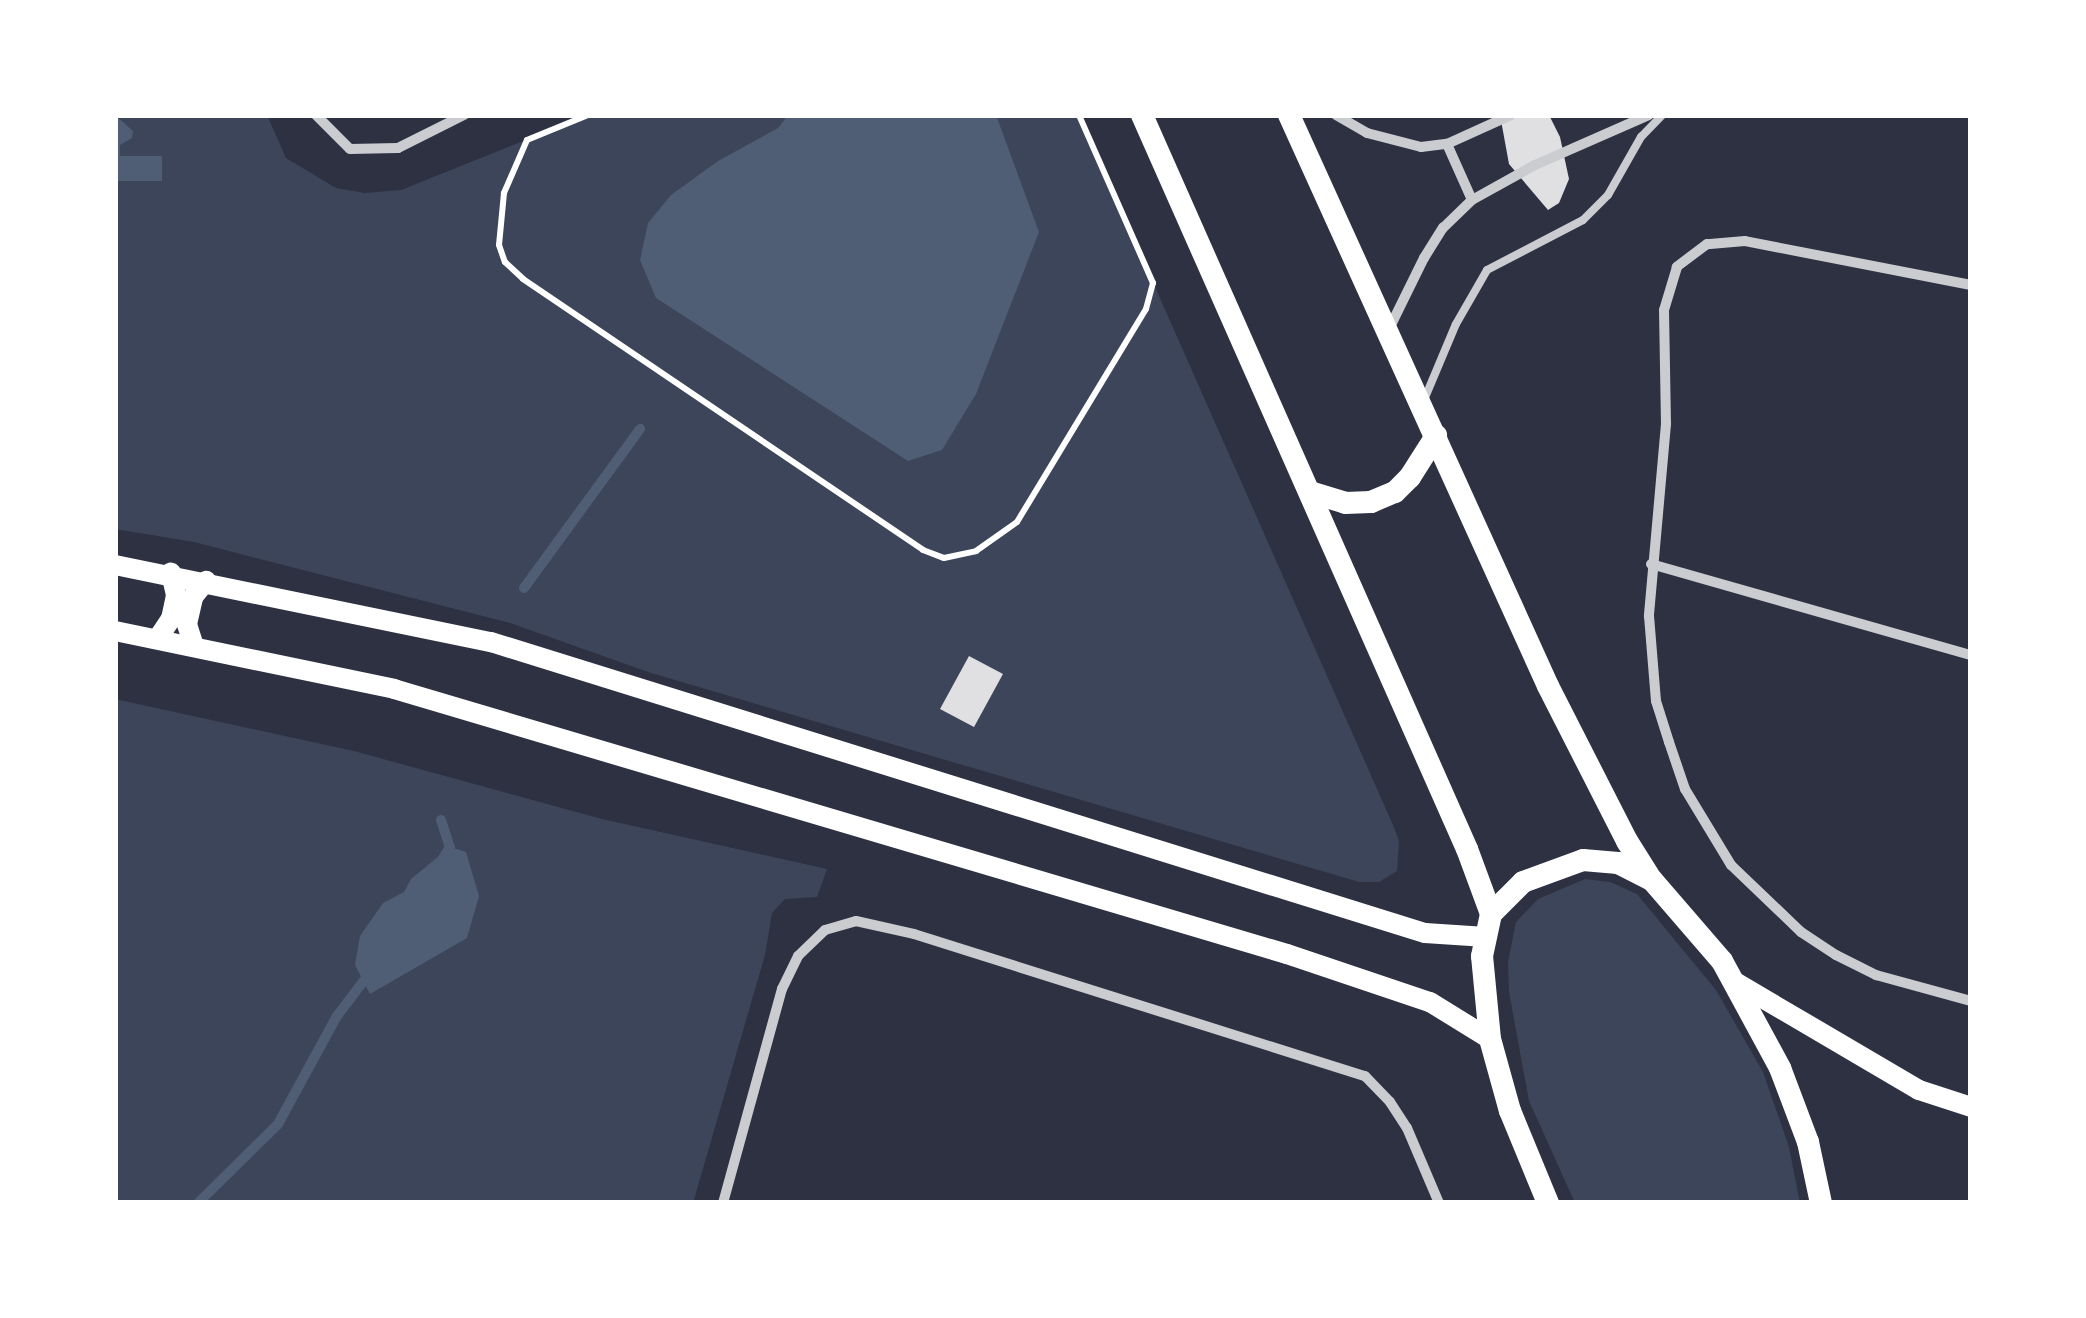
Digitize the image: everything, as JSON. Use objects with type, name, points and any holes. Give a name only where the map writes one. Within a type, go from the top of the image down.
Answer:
[{"type":"main road","points":[[1142,115],[1467,848],[1489,926],[1482,992],[1490,1040],[1510,1111],[1548,1203]]},
{"type":"main road","points":[[1289,115],[1548,686],[1652,880],[1735,982],[1787,1086],[1808,1142],[1821,1203]]},
{"type":"main road","points":[[1310,492],[1345,503],[1370,502],[1394,492],[1410,477],[1436,436]]},
{"type":"main road","points":[[115,565],[490,642],[1425,933],[1489,926],[1523,882],[1582,860],[1618,863],[1652,880]]},
{"type":"main road","points":[[158,638],[171,619],[176,595],[171,574]]},
{"type":"main road","points":[[194,646],[187,624],[193,597],[206,581]]},
{"type":"main road","points":[[115,631],[394,689],[1287,954],[1430,1002],[1490,1040]]},
{"type":"main road","points":[[1735,982],[1919,1090],[1971,1107]]},
{"type":"street","points":[[316,115],[350,149],[398,148],[464,115]]},
{"type":"street","points":[[1336,115],[1396,144],[1447,144],[1511,115]]},
{"type":"street","points":[[1389,330],[1424,258],[1444,228],[1472,200],[1535,164],[1649,115]]},
{"type":"street","points":[[1447,144],[1472,200]]},
{"type":"street","points":[[1971,285],[1726,241],[1707,244],[1690,253],[1668,284],[1664,310],[1666,424],[1649,616],[1656,700],[1685,789],[1731,865],[1801,932],[1836,955],[1876,974],[1971,1000]]},
{"type":"street","points":[[1651,564],[1971,655]]},
{"type":"street","points":[[723,1203],[782,989],[798,956],[824,930],[856,921],[914,934],[1365,1076],[1390,1102],[1439,1203]]},
{"type":"lane","points":[[1423,404],[1456,324],[1488,270],[1583,220],[1608,195],[1642,138],[1662,115]]},
{"type":"path","points":[[588,115],[527,140],[504,193],[499,245],[505,262],[523,279],[859,507],[924,550],[944,558],[976,551],[1018,522],[1146,309],[1153,282],[1079,115]]},
{"type":"shaded area","points":[[115,115],[267,115],[286,158],[336,188],[365,193],[401,190],[588,115],[1079,115],[1393,825],[1399,841],[1397,871],[1379,882],[1359,882],[651,673],[510,623],[194,542],[115,529]]},
{"type":"shaded area","points":[[115,115],[133,131],[132,138],[120,145],[120,156],[162,156],[162,181],[115,181]]},
{"type":"shaded area","points":[[788,115],[996,115],[1039,232],[976,394],[942,450],[908,461],[656,298],[640,260],[648,223],[671,195],[718,161],[778,128]]},
{"type":"shaded area","points":[[115,699],[354,751],[602,819],[827,869],[817,897],[785,899],[772,913],[765,955],[693,1203],[115,1203]]},
{"type":"shaded area","points":[[450,847],[466,852],[479,896],[467,938],[370,994],[355,965],[360,936],[383,903],[404,892],[411,879]]},
{"type":"shaded area","points":[[1585,879],[1610,882],[1637,894],[1716,990],[1763,1072],[1789,1147],[1800,1203],[1575,1203],[1529,1101],[1509,992],[1508,962],[1516,922],[1538,899]]},
{"type":"building","points":[[1500,115],[1549,115],[1560,137],[1569,179],[1559,203],[1548,210],[1509,164]]},
{"type":"building","points":[[969,656],[1003,674],[974,727],[940,709]]},
{"type":"waterway","points":[[524,588],[640,429]]},
{"type":"waterway","points":[[441,820],[450,847],[443,858]]},
{"type":"waterway","points":[[198,1203],[278,1124],[337,1016],[369,974]]}]
